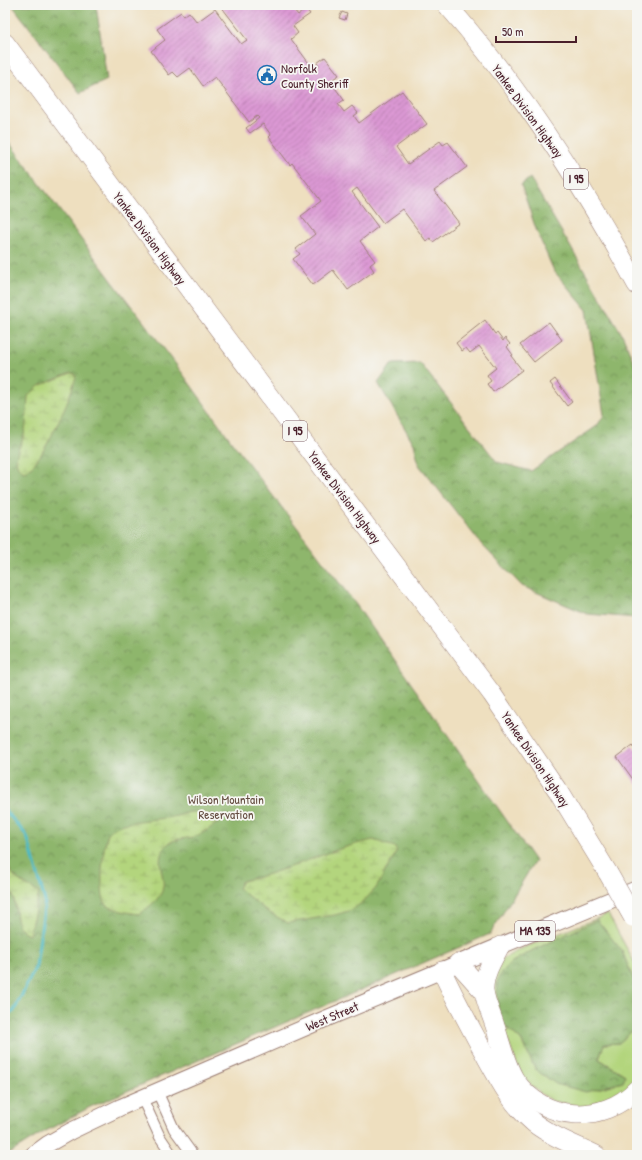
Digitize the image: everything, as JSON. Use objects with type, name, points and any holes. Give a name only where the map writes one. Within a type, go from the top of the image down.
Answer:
[{"type":"highway","name":"Yankee Division Highway","points":[[447,5],[501,72],[552,142],[601,220],[637,285]]},
{"type":"highway","name":"Yankee Division Highway","points":[[5,44],[492,694],[558,791],[608,873],[635,921]]},
{"type":"highway","points":[[500,946],[487,972],[484,992],[511,1073],[520,1086],[537,1102],[558,1111],[580,1115],[596,1113],[619,1104],[637,1089]]},
{"type":"highway","points":[[450,967],[484,992]]},
{"type":"highway","points":[[450,967],[463,1014],[510,1097],[522,1111],[542,1128],[596,1155]]},
{"type":"main road","name":"West Street","points":[[33,1155],[48,1144],[78,1127],[142,1098],[325,1019],[637,889]]},
{"type":"street","points":[[158,1091],[174,1129],[193,1155]]},
{"type":"street","points":[[142,1098],[160,1137],[172,1155]]},
{"type":"green space","points":[[12,5],[96,5],[107,80],[80,93]]},
{"type":"green space","name":"Wilson Mountain Reservation","points":[[5,137],[172,359],[232,442],[357,606],[535,861],[490,934],[90,1107],[42,1133],[7,1155],[5,1155]]},
{"type":"green space","points":[[530,178],[623,336],[637,370],[637,618],[587,614],[522,586],[482,545],[419,465],[414,444],[378,383],[392,364],[420,363],[497,462],[531,471],[597,426],[604,415],[587,310],[554,271],[537,232],[521,185]]},
{"type":"green space","points":[[71,373],[75,374],[76,376],[58,423],[38,459],[24,472],[19,468],[16,460],[25,430],[28,396],[39,386]]},
{"type":"green space","points":[[190,812],[204,812],[216,817],[218,823],[196,836],[172,841],[163,849],[160,863],[163,889],[156,901],[139,914],[120,911],[107,905],[103,897],[102,866],[105,844],[110,831],[115,827],[130,823],[179,816]]},
{"type":"green space","points":[[373,840],[395,847],[397,851],[376,888],[364,901],[352,910],[335,915],[288,923],[268,912],[238,888],[242,881],[275,872],[340,849]]},
{"type":"green space","points":[[5,854],[6,862],[12,874],[21,882],[39,893],[29,935],[24,933],[18,925],[14,899],[5,872]]},
{"type":"green space","points":[[608,914],[637,967],[637,988],[622,951],[503,1024],[521,1040],[536,1070],[625,1075],[599,1059],[603,1044],[619,1043],[637,1026],[637,1079],[623,1093],[585,1107],[552,1101],[540,1093],[522,1077],[492,1000],[494,970],[502,959],[523,948]]},
{"type":"green space","points":[[597,920],[622,951],[637,988],[637,1026],[619,1043],[604,1044],[599,1059],[625,1075],[623,1082],[586,1092],[556,1084],[536,1070],[521,1040],[503,1024],[498,1009],[497,982],[501,973],[512,962],[533,950]]},
{"type":"building","points":[[220,5],[290,5],[298,15],[306,9],[310,14],[293,26],[298,33],[291,39],[314,70],[319,66],[317,63],[325,57],[339,75],[330,81],[344,100],[338,104],[344,112],[352,106],[358,113],[354,116],[359,123],[402,91],[427,124],[396,147],[408,164],[440,141],[443,145],[448,142],[467,167],[434,191],[459,223],[433,242],[430,238],[426,241],[402,209],[383,223],[357,188],[352,192],[378,227],[360,241],[375,261],[370,265],[374,271],[348,290],[333,270],[313,285],[293,259],[300,254],[296,249],[315,234],[301,216],[321,201],[292,163],[290,165],[269,137],[271,135],[263,124],[250,133],[246,128],[259,118],[257,116],[249,122],[215,77],[203,86],[190,68],[178,77],[173,72],[169,75],[151,51],[165,40],[157,29],[181,12],[184,16],[189,12],[197,22],[215,9],[241,44],[247,40]]},
{"type":"building","points":[[342,12],[347,14],[345,20],[339,18]]},
{"type":"building","points":[[485,320],[495,334],[497,333],[503,341],[505,338],[510,344],[507,347],[513,355],[511,356],[522,370],[493,392],[487,384],[491,381],[487,375],[496,368],[479,346],[470,353],[466,348],[462,351],[456,343]]},
{"type":"building","points":[[549,322],[562,340],[534,362],[520,345]]},
{"type":"building","points":[[555,379],[572,402],[567,406],[550,383]]},
{"type":"building","points":[[633,745],[637,751],[637,785],[617,757]]},
{"type":"waterway","points":[[5,810],[27,836],[45,901],[36,966],[14,1011],[5,1017]]},
{"type":"place","name":"Norfolk County Sheriff","points":[[267,75]]}]
